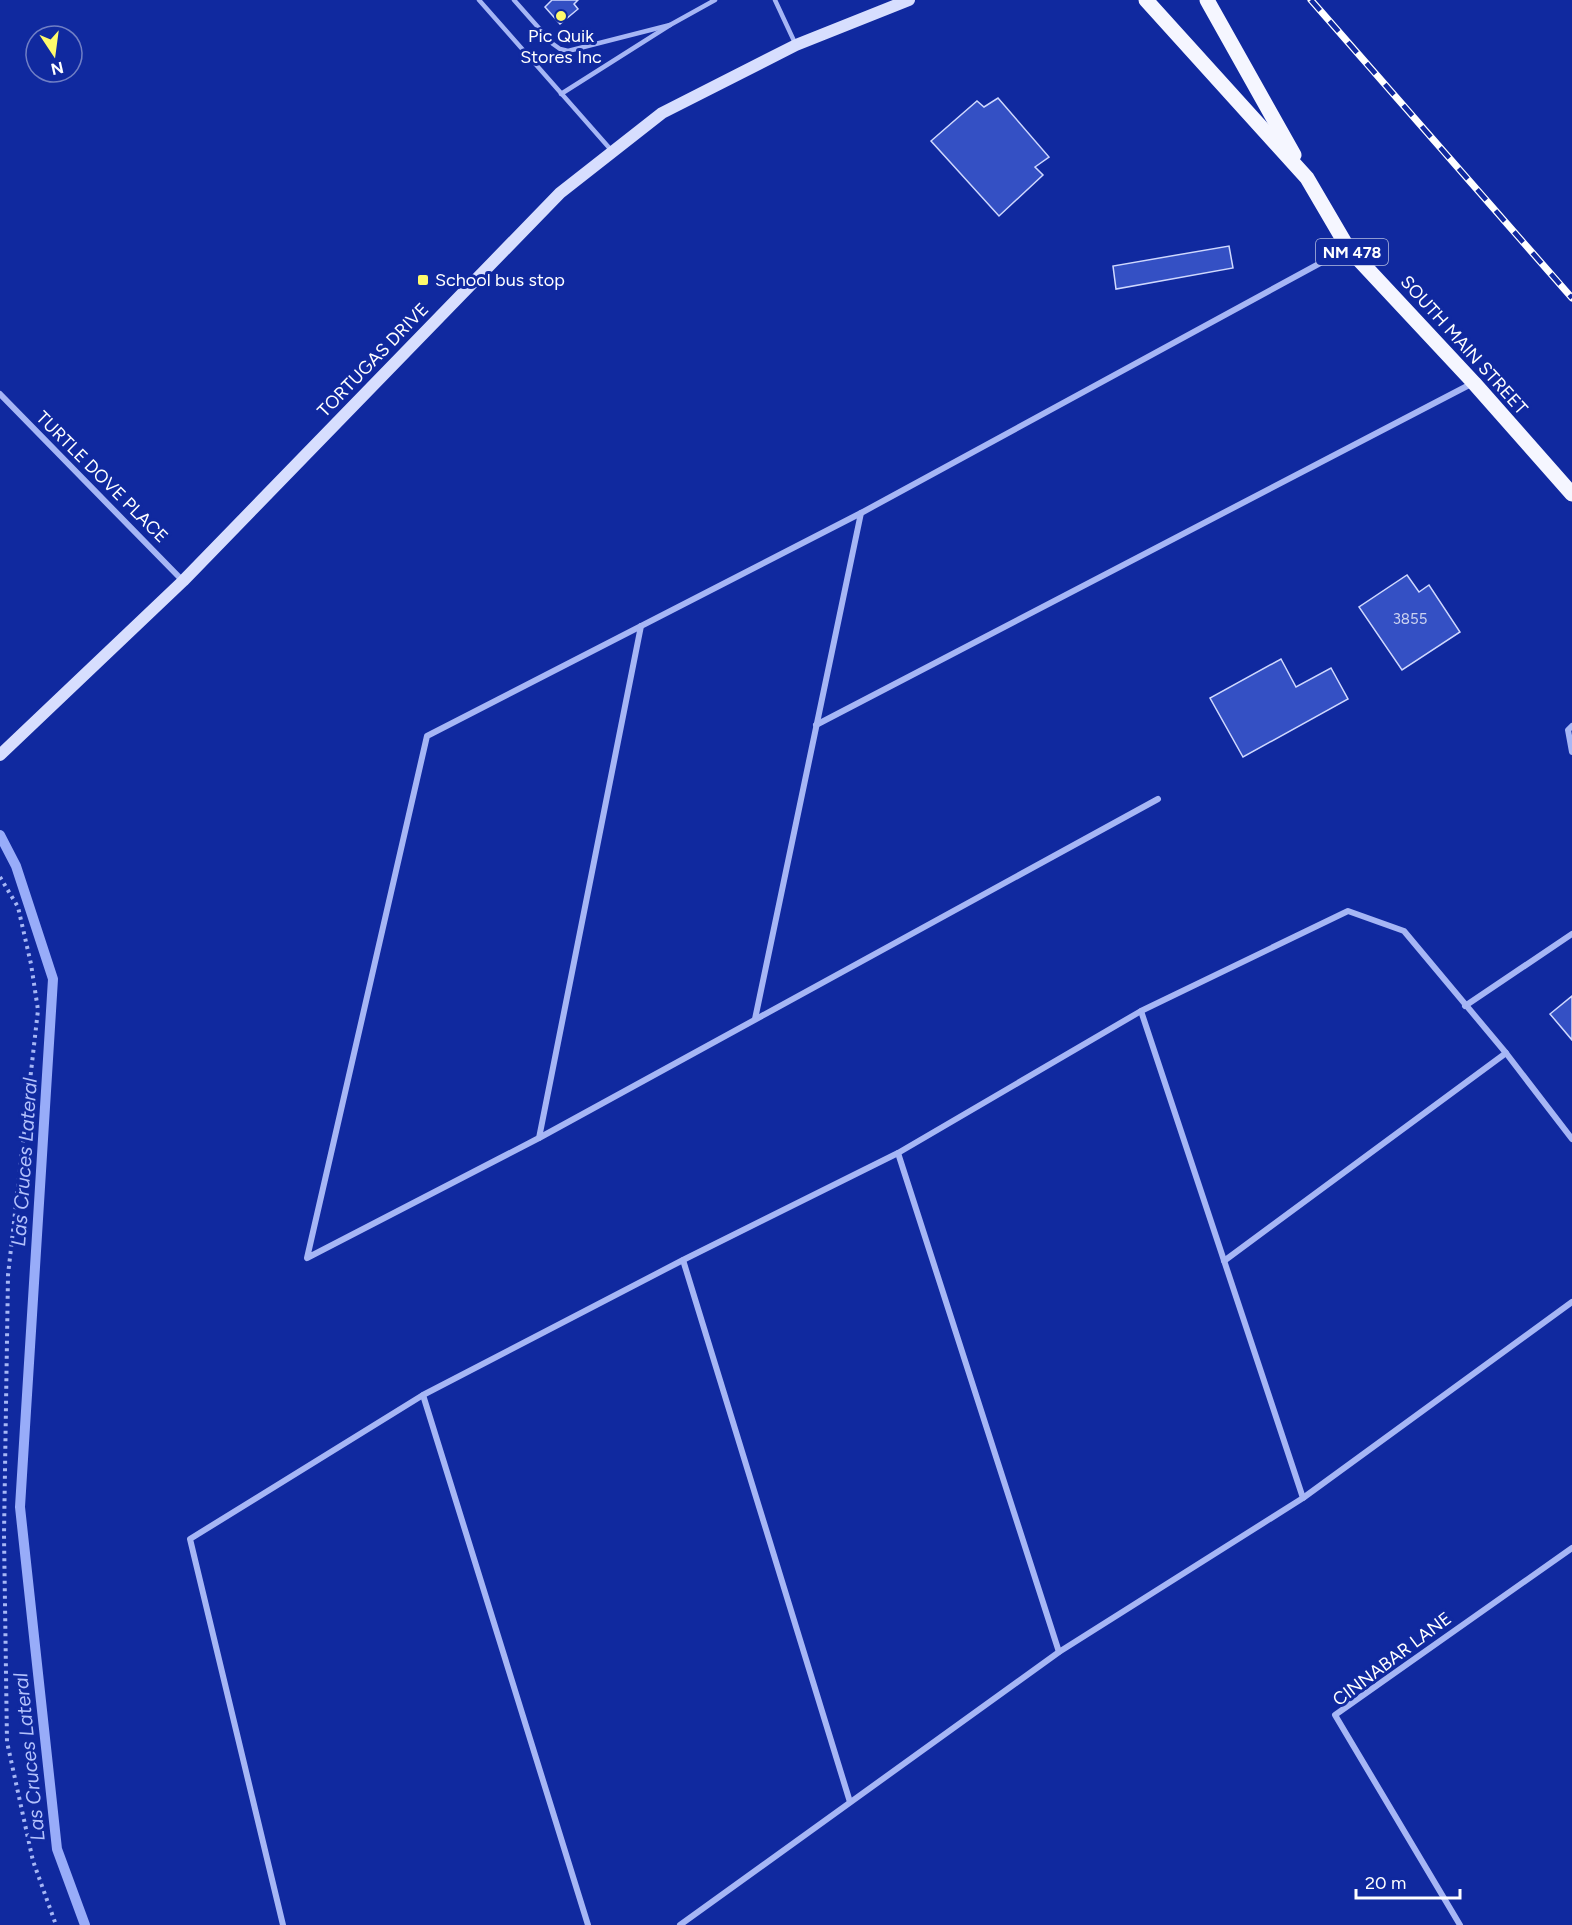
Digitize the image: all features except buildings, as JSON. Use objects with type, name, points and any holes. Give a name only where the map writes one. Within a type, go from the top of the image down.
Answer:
[{"type":"main road","name":"SOUTH MAIN STREET","points":[[1146,0],[1307,178],[1348,248],[1474,383],[1572,494]]},
{"type":"main road","points":[[1207,0],[1307,178]]},
{"type":"street","name":"TORTUGAS DRIVE","points":[[0,755],[183,580],[560,193],[662,113],[796,45],[909,0]]},
{"type":"street","points":[[1158,799],[539,1138],[307,1258],[427,736],[861,513],[1348,248]]},
{"type":"street","points":[[816,725],[1474,383]]},
{"type":"street","name":"TURTLE DOVE PLACE","points":[[0,394],[183,580]]},
{"type":"street","points":[[755,1019],[861,513]]},
{"type":"street","points":[[539,1138],[641,626]]},
{"type":"street","points":[[1572,726],[1568,730],[1572,752]]},
{"type":"street","points":[[283,1925],[190,1539],[423,1395],[683,1260],[898,1153],[1141,1011],[1348,911],[1404,931],[1506,1053],[1572,1139]]},
{"type":"street","points":[[1465,1006],[1572,934]]},
{"type":"street","points":[[1141,1011],[1303,1498]]},
{"type":"street","points":[[1224,1261],[1506,1053]]},
{"type":"street","points":[[898,1153],[1059,1652]]},
{"type":"street","points":[[683,1260],[850,1802]]},
{"type":"street","points":[[680,1925],[1059,1652],[1303,1498],[1572,1302]]},
{"type":"street","points":[[423,1395],[588,1925]]},
{"type":"street","name":"CINNABAR LANE","points":[[1460,1925],[1335,1715],[1572,1548]]},
{"type":"lane","points":[[478,0],[613,151]]},
{"type":"lane","points":[[514,0],[553,44],[568,51],[670,25]]},
{"type":"lane","points":[[561,94],[670,25],[715,0]]},
{"type":"lane","points":[[775,0],[796,45]]},
{"type":"path","points":[[0,877],[18,907],[31,964],[38,1010],[8,1275],[4,1535],[7,1742],[33,1861],[56,1925]]},
{"type":"waterway","name":"Las Cruces Lateral","points":[[0,835],[16,866],[53,979],[20,1507],[57,1849],[85,1925]]},
{"type":"railway","points":[[1311,0],[1572,298]]},
{"type":"place","name":"Pic Quik Stores Inc","points":[[561,16]]},
{"type":"place","name":"School bus stop","points":[[423,280]]}]
